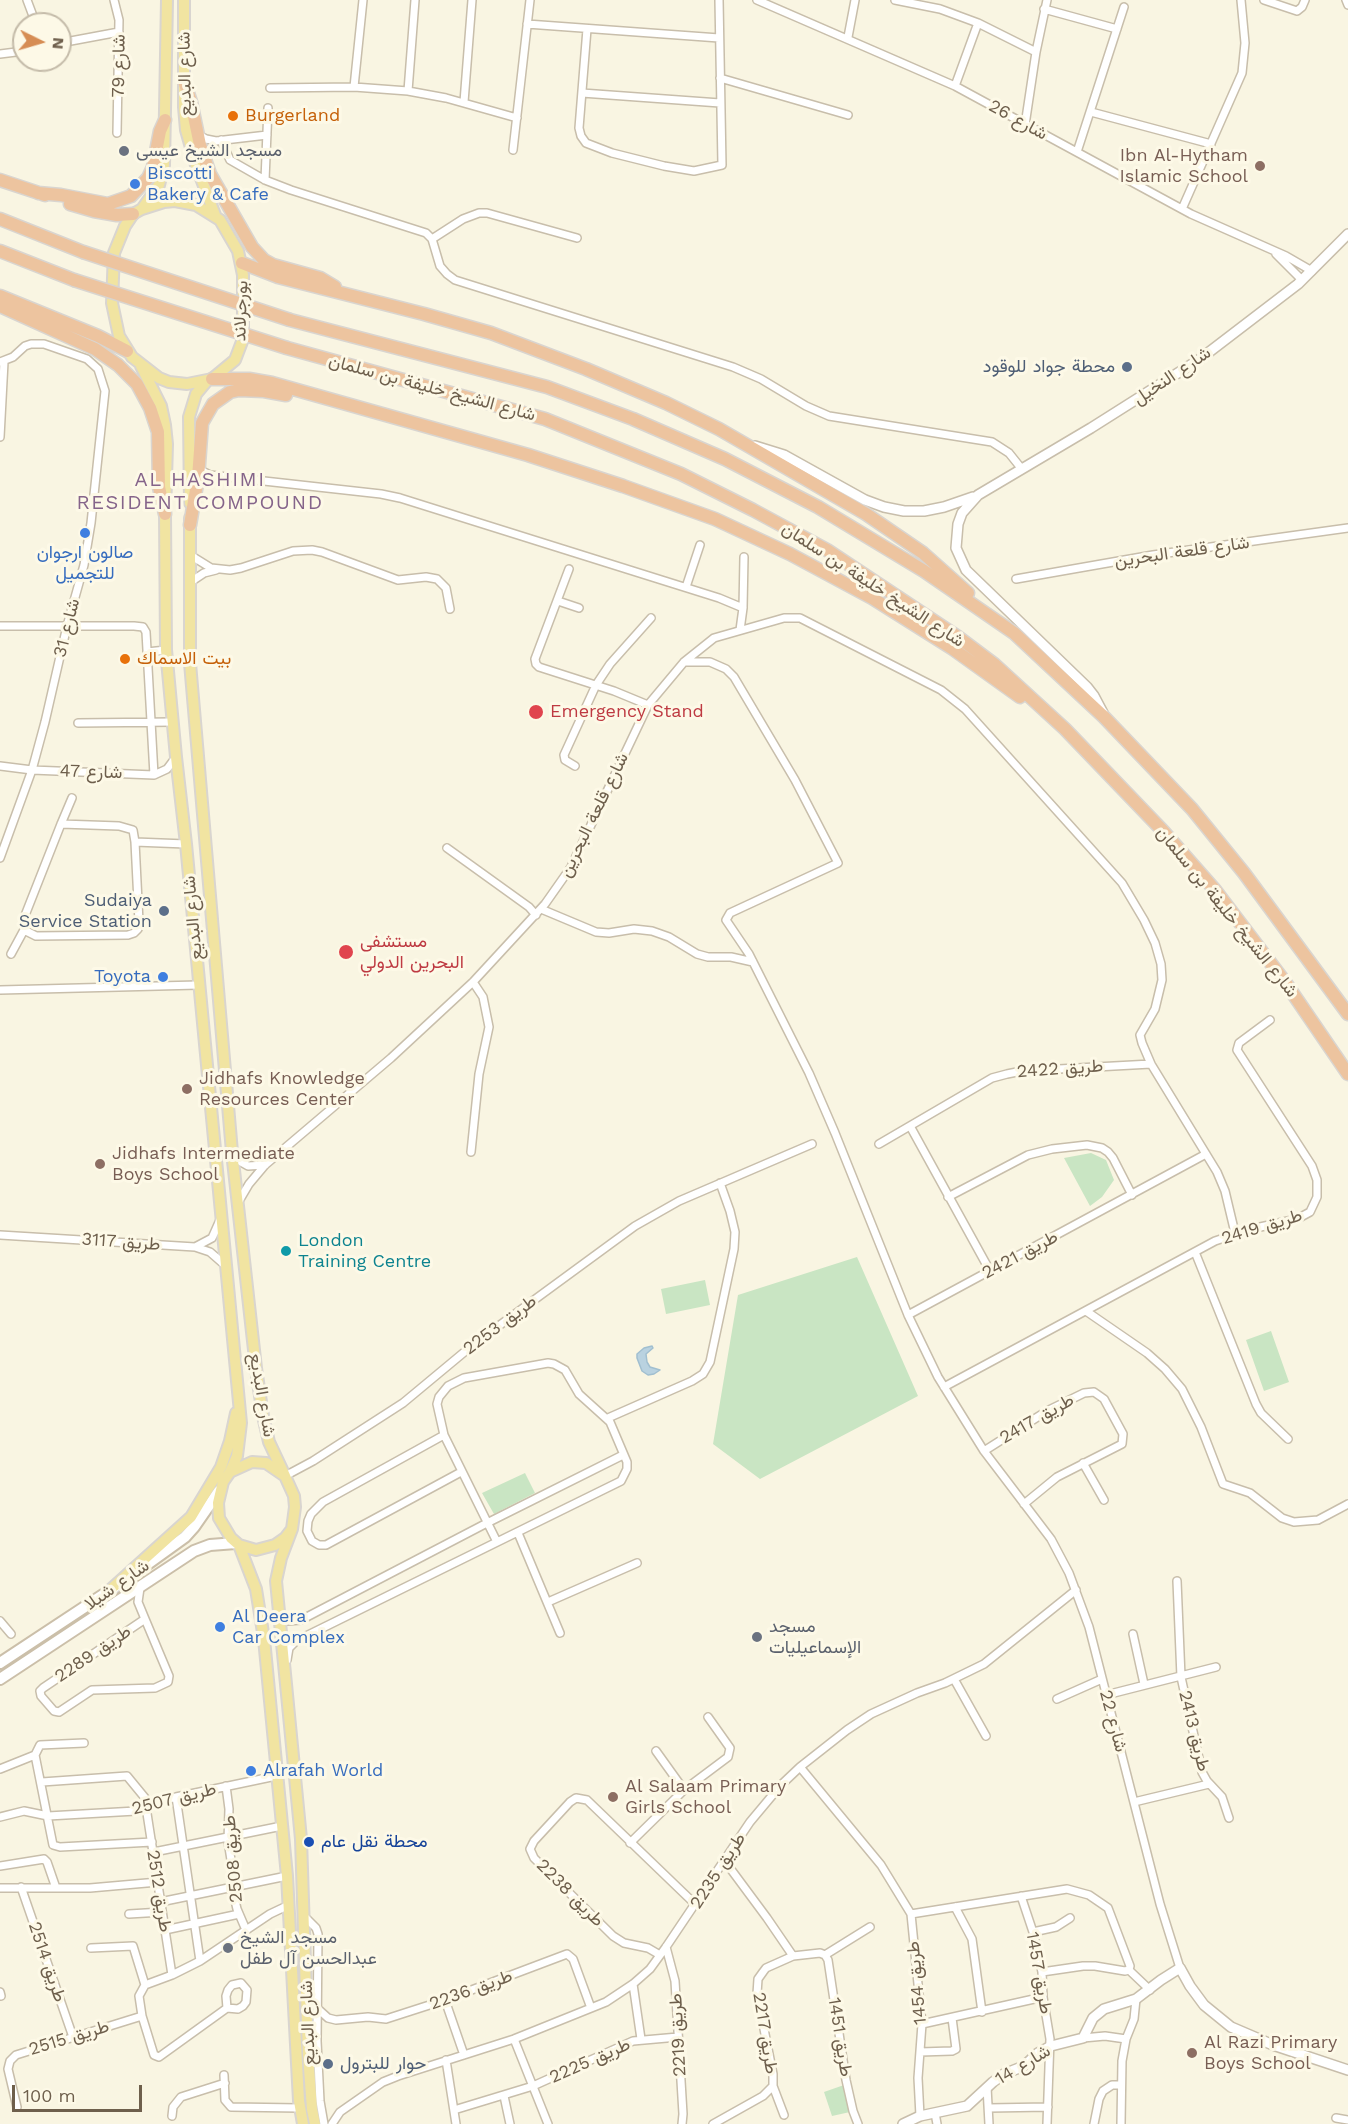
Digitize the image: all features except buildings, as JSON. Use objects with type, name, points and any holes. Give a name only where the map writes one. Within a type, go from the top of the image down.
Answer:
[{"type":"highway","points":[[183,81],[191,102],[204,159],[210,174],[252,247],[273,265],[320,278],[340,292]]},
{"type":"highway","points":[[38,193],[108,204],[131,196],[148,178],[153,167],[160,131],[165,120]]},
{"type":"highway","points":[[0,180],[94,212],[117,215],[138,211]]},
{"type":"highway","name":"شارع الشيخ خليفة بن سلمان","points":[[0,219],[83,252],[290,320],[547,387],[633,419],[725,459],[818,507],[924,571],[1014,633],[1104,717],[1192,809],[1244,873],[1348,1014]]},
{"type":"highway","name":"شارع الشيخ خليفة بن سلمان","points":[[0,251],[74,280],[287,348],[545,418],[691,479],[827,550],[994,664],[1065,729],[1163,831],[1215,890],[1285,982],[1348,1074]]},
{"type":"highway","points":[[242,263],[278,277],[424,314],[521,343],[666,403],[748,445],[866,514],[914,547],[1014,633]]},
{"type":"highway","points":[[0,296],[98,336],[126,351]]},
{"type":"highway","points":[[0,306],[108,357],[137,384],[150,408],[158,432],[159,487],[165,514]]},
{"type":"highway","points":[[209,381],[237,378],[260,381],[330,400],[528,455],[715,519],[790,554],[872,598],[953,649],[1065,729]]},
{"type":"highway","points":[[190,525],[201,474],[202,423],[213,404],[230,392],[251,389],[319,401],[330,400]]},
{"type":"main road","name":"شارع البديع","points":[[138,211],[161,180],[164,165],[166,0]]},
{"type":"main road","name":"شارع البديع","points":[[184,0],[183,81],[186,130],[196,165],[216,216]]},
{"type":"main road","points":[[209,381],[187,384],[169,382],[152,374],[126,351],[115,323],[112,274],[114,253],[119,237],[138,211],[164,202],[175,201],[196,205],[216,216]]},
{"type":"main road","name":"بورجرلاند","points":[[209,381],[235,360],[243,339],[242,263],[231,236],[216,216]]},
{"type":"main road","name":"شارع البديع","points":[[141,366],[155,392],[165,425],[167,444],[166,650],[241,1423],[240,1442],[231,1472]]},
{"type":"main road","name":"شارع البديع","points":[[209,381],[196,394],[189,417],[190,663],[232,1152],[256,1368],[269,1442],[285,1476]]},
{"type":"main road","points":[[109,1591],[178,1530],[201,1503],[226,1454],[238,1401]]},
{"type":"main road","points":[[259,1462],[271,1466],[285,1476],[294,1496],[295,1518],[292,1529],[285,1538],[264,1549],[250,1550],[237,1544],[219,1518],[219,1491],[231,1472],[247,1464],[259,1462]]},
{"type":"main road","name":"شارع شيلا","points":[[1,1662],[109,1591],[185,1537],[219,1491]]},
{"type":"main road","name":"شارع البديع","points":[[292,1529],[276,1581],[301,1839],[311,2095],[315,2124]]},
{"type":"main road","name":"شارع البديع","points":[[237,1544],[256,1589],[261,1617],[290,1905],[299,2108],[303,2124]]},
{"type":"main road","name":"شارع شيلا","points":[[0,1679],[203,1547],[237,1544]]},
{"type":"main road","points":[[307,2000],[317,2008]]},
{"type":"street","name":"شارع 79","points":[[114,0],[119,20],[117,133]]},
{"type":"street","points":[[354,87],[363,0]]},
{"type":"street","points":[[408,91],[415,0]]},
{"type":"street","points":[[464,102],[472,0]]},
{"type":"street","points":[[513,150],[530,0]]},
{"type":"street","points":[[587,29],[579,128],[586,143],[644,161],[694,171],[722,165],[719,0]]},
{"type":"street","name":"شارع 26","points":[[758,0],[955,86],[1182,209],[1286,256],[1312,271]]},
{"type":"street","points":[[848,38],[855,0]]},
{"type":"street","points":[[895,0],[940,9],[978,23],[1036,52]]},
{"type":"street","points":[[1025,125],[1036,52],[1047,0]]},
{"type":"street","points":[[1182,209],[1242,73],[1245,43],[1241,0]]},
{"type":"street","points":[[1264,0],[1297,11],[1305,0]]},
{"type":"street","points":[[1346,0],[1348,4]]},
{"type":"street","points":[[1077,152],[1124,7]]},
{"type":"street","points":[[1044,9],[1117,29]]},
{"type":"street","points":[[955,86],[978,23]]},
{"type":"street","points":[[527,24],[720,38]]},
{"type":"street","points":[[72,41],[119,32]]},
{"type":"street","points":[[720,78],[848,115]]},
{"type":"street","points":[[270,88],[354,87],[408,91],[464,102],[517,118]]},
{"type":"street","points":[[582,93],[720,103]]},
{"type":"street","points":[[265,180],[268,108]]},
{"type":"street","points":[[1091,112],[1212,144]]},
{"type":"street","points":[[198,135],[207,140],[267,135]]},
{"type":"street","points":[[204,159],[209,148],[219,140]]},
{"type":"street","points":[[219,140],[230,160],[265,180],[426,233],[432,239],[440,266],[455,280],[733,367],[761,379],[806,406],[829,416],[992,442],[1009,453],[1021,468]]},
{"type":"street","points":[[432,239],[470,215],[479,213],[487,213],[578,238]]},
{"type":"street","name":"شارع النخيل","points":[[748,445],[784,455],[865,500],[884,507],[904,511],[924,511],[944,507],[978,495],[1091,428],[1200,359],[1302,280],[1348,234]]},
{"type":"street","name":"شارع 26","points":[[1274,252],[1302,280]]},
{"type":"street","name":"شارع 31","points":[[0,858],[32,770],[88,544],[105,391],[98,369],[87,359],[44,344],[25,346],[13,357],[2,362]]},
{"type":"street","points":[[0,437],[2,362]]},
{"type":"street","points":[[201,474],[400,498],[728,600],[743,608]]},
{"type":"street","name":"شارع النخيل","points":[[978,495],[962,513],[958,524],[956,542],[960,560],[973,579],[1087,687],[1104,717]]},
{"type":"street","name":"شارع قلعة البحرين","points":[[1016,579],[1153,555],[1348,528]]},
{"type":"street","points":[[686,587],[700,545]]},
{"type":"street","points":[[189,583],[204,573],[218,569],[242,568],[293,551],[312,550],[398,580],[426,577],[437,579],[446,588],[450,609]]},
{"type":"street","points":[[190,555],[203,565],[218,569]]},
{"type":"street","points":[[740,630],[744,557]]},
{"type":"street","points":[[569,569],[536,664],[648,705]]},
{"type":"street","points":[[558,601],[579,608]]},
{"type":"street","points":[[575,766],[565,760],[564,755],[596,685],[610,664],[651,618]]},
{"type":"street","name":"شارع قلعة البحرين","points":[[238,1202],[265,1165],[391,1058],[473,982],[539,912],[571,867],[648,705],[684,662],[714,638],[784,618],[800,618],[941,690],[965,709],[1122,883],[1144,920],[1155,943],[1161,964],[1162,980],[1155,1009],[1140,1035],[1151,1064]]},
{"type":"street","points":[[0,626],[141,626],[146,632],[154,775],[167,769],[176,757]]},
{"type":"street","points":[[147,652],[166,650]]},
{"type":"street","name":"شارع 22","points":[[684,662],[719,665],[734,677],[795,780],[838,863],[727,916],[728,924],[740,938],[795,1044],[827,1113],[908,1316],[944,1387],[984,1451],[1051,1539],[1076,1590],[1087,1618],[1160,1904],[1180,1968],[1204,2005],[1231,2027],[1273,2045],[1348,2070]]},
{"type":"street","points":[[78,723],[173,722]]},
{"type":"street","name":"شارع 47","points":[[0,766],[32,770],[154,775]]},
{"type":"street","points":[[11,954],[24,930],[24,918],[72,798]]},
{"type":"street","points":[[24,930],[36,936],[128,935],[138,929],[133,830],[128,827],[61,825]]},
{"type":"street","points":[[135,842],[186,844]]},
{"type":"street","points":[[447,848],[539,912],[596,932],[609,933],[634,929],[652,931],[697,954],[708,957],[732,957],[753,962]]},
{"type":"street","points":[[471,1152],[479,1074],[489,1028],[483,997],[473,982]]},
{"type":"street","points":[[0,990],[198,985]]},
{"type":"street","name":"طريق 2419","points":[[944,1387],[1195,1252],[1235,1233],[1302,1218],[1313,1208],[1317,1197],[1315,1173],[1309,1159],[1237,1050],[1239,1043],[1270,1020]]},
{"type":"street","points":[[1151,1064],[1206,1154],[1225,1191],[1235,1233]]},
{"type":"street","name":"طريق 2422","points":[[879,1144],[992,1078],[1022,1071],[1151,1064]]},
{"type":"street","points":[[910,1126],[990,1272]]},
{"type":"street","name":"طريق 2253","points":[[285,1476],[313,1461],[403,1402],[474,1344],[635,1226],[679,1201],[812,1144]]},
{"type":"street","points":[[948,1197],[1028,1155],[1052,1149],[1087,1145],[1102,1148],[1108,1152],[1132,1195]]},
{"type":"street","points":[[232,1152],[244,1164],[265,1165]]},
{"type":"street","name":"طريق 2421","points":[[908,1316],[1206,1154]]},
{"type":"street","points":[[286,1686],[287,1652],[292,1644],[621,1481],[627,1469],[608,1418],[692,1381],[703,1374],[710,1362],[735,1249],[735,1232],[720,1183]]},
{"type":"street","points":[[195,1247],[212,1238],[221,1212]]},
{"type":"street","name":"طريق 3117","points":[[0,1235],[195,1247]]},
{"type":"street","points":[[195,1247],[217,1257],[227,1268]]},
{"type":"street","points":[[1195,1252],[1256,1404],[1261,1413],[1288,1439]]},
{"type":"street","points":[[1086,1311],[1147,1353],[1166,1369],[1182,1389],[1201,1427],[1223,1484],[1250,1493],[1281,1518],[1294,1522],[1318,1520],[1348,1504]]},
{"type":"street","name":"طريق 2253","points":[[442,1390],[456,1381],[472,1376],[554,1364],[565,1370],[583,1399],[608,1418]]},
{"type":"street","points":[[432,1378],[442,1390],[437,1404],[444,1435],[497,1542]]},
{"type":"street","name":"طريق 2417","points":[[984,1451],[1047,1410],[1084,1392],[1094,1392],[1104,1400],[1124,1439],[1119,1447],[1057,1477],[1024,1504]]},
{"type":"street","points":[[444,1435],[322,1502],[311,1514],[307,1532],[319,1545],[327,1545],[461,1472]]},
{"type":"street","points":[[279,1615],[287,1621],[301,1620],[623,1455]]},
{"type":"street","points":[[1083,1463],[1104,1500]]},
{"type":"street","points":[[518,1533],[560,1633]]},
{"type":"street","points":[[548,1602],[637,1563]]},
{"type":"street","points":[[1178,1581],[1181,1677]]},
{"type":"street","name":"طريق 2289","points":[[140,1587],[138,1602],[169,1677],[168,1682],[156,1688],[92,1690],[59,1712],[54,1711],[41,1696],[41,1689],[145,1619]]},
{"type":"street","name":"طريق 2235","points":[[332,2124],[340,2112],[383,2082],[514,2038],[591,2008],[606,2002],[633,1984],[650,1969],[666,1947],[750,1822],[781,1785],[800,1767],[871,1714],[894,1702],[954,1679],[1000,1653],[1076,1590]]},
{"type":"street","name":"طريق 2289","points":[[124,1597],[138,1602]]},
{"type":"street","points":[[0,1621],[11,1634]]},
{"type":"street","points":[[1133,1634],[1144,1684]]},
{"type":"street","name":"طريق 2413","points":[[1106,1695],[1216,1667]]},
{"type":"street","name":"طريق 2413","points":[[1181,1677],[1203,1772],[1209,1784],[1221,1797],[1229,1818]]},
{"type":"street","points":[[954,1679],[986,1736]]},
{"type":"street","points":[[1056,1699],[1102,1679]]},
{"type":"street","points":[[630,1844],[684,1790],[728,1757],[730,1748],[708,1717]]},
{"type":"street","points":[[84,1743],[40,1745],[35,1755],[53,1845],[60,1847],[152,1842]]},
{"type":"street","points":[[656,1751],[684,1790]]},
{"type":"street","points":[[0,1769],[35,1755]]},
{"type":"street","points":[[800,1767],[881,1865],[911,1914],[1067,1889],[1076,1890],[1100,1901],[1108,1908],[1130,1966],[1129,1970]]},
{"type":"street","points":[[42,1782],[127,1776],[148,1805]]},
{"type":"street","name":"طريق 2507","points":[[0,1818],[24,1811],[48,1816],[136,1811],[176,1797],[276,1776]]},
{"type":"street","name":"طريق 2413","points":[[1134,1802],[1209,1784]]},
{"type":"street","name":"طريق 2508","points":[[226,1786],[233,1887],[239,1914],[246,1930]]},
{"type":"street","points":[[176,1797],[200,1961]]},
{"type":"street","name":"طريق 2238","points":[[660,1955],[648,1948],[624,1943],[613,1936],[534,1858],[530,1849],[534,1841],[557,1815],[576,1798],[581,1798],[586,1800],[696,1905]]},
{"type":"street","name":"طريق 2512","points":[[148,1805],[172,1975]]},
{"type":"street","points":[[154,1852],[183,1848],[282,1826]]},
{"type":"street","points":[[0,1866],[44,1859],[56,1888]]},
{"type":"street","points":[[724,1860],[793,1956]]},
{"type":"street","points":[[160,1902],[287,1876]]},
{"type":"street","points":[[0,1888],[90,1888],[158,1882]]},
{"type":"street","name":"طريق 2514","points":[[21,1887],[73,2037]]},
{"type":"street","name":"طريق 1457","points":[[1022,1896],[1042,1972],[1043,1997],[1051,2046],[1047,2124]]},
{"type":"street","points":[[227,2008],[159,2057],[154,2055],[142,2016],[139,1996],[145,1985],[200,1961],[270,1914],[290,1905]]},
{"type":"street","points":[[955,1907],[972,1939],[982,2012]]},
{"type":"street","points":[[129,1914],[162,1912]]},
{"type":"street","points":[[165,1930],[239,1914]]},
{"type":"street","name":"طريق 1454","points":[[911,1914],[922,2024],[918,2078],[920,2116]]},
{"type":"street","points":[[303,1915],[316,1928],[318,1934],[317,2041],[321,2111],[324,2124]]},
{"type":"street","points":[[1033,1932],[1056,1927],[1070,1918]]},
{"type":"street","points":[[822,1954],[870,1927]]},
{"type":"street","points":[[90,1948],[133,1946],[145,1985]]},
{"type":"street","name":"طريق 2219","points":[[666,1947],[675,1981],[682,2124]]},
{"type":"street","name":"طريق 2236","points":[[317,2008],[328,2018],[336,2020],[368,2017],[386,2019],[445,2000],[567,1954],[573,1959],[591,2008]]},
{"type":"street","name":"طريق 2217","points":[[713,2124],[764,2096],[773,2086],[757,1987],[758,1979],[766,1968],[793,1956],[822,1954]]},
{"type":"street","name":"طريق 1451","points":[[822,1954],[828,1960],[846,2080],[858,2124]]},
{"type":"street","points":[[1042,1972],[1095,1965],[1129,1970],[1150,1990]]},
{"type":"street","points":[[1083,2037],[1098,2013],[1111,2006],[1136,1999],[1180,1968]]},
{"type":"street","points":[[633,1984],[640,2039]]},
{"type":"street","points":[[922,2024],[1043,1997]]},
{"type":"street","points":[[1121,2124],[1122,2061],[1126,2039],[1134,2019],[1136,1999]]},
{"type":"street","points":[[445,2000],[464,2055]]},
{"type":"street","name":"طريق 2515","points":[[17,2107],[8,2069],[13,2057],[142,2016]]},
{"type":"street","name":"طريق 1454","points":[[920,2052],[956,2049],[952,2018]]},
{"type":"street","points":[[1083,2037],[1105,2036],[1126,2039]]},
{"type":"street","name":"طريق 2225","points":[[454,2110],[533,2086],[629,2042],[640,2039],[678,2037]]},
{"type":"street","name":"شارع 14","points":[[903,2124],[920,2116],[968,2106],[1004,2074],[1023,2066],[1038,2053],[1051,2046],[1083,2037]]},
{"type":"street","points":[[514,2038],[548,2124]]},
{"type":"street","points":[[446,2060],[456,2124]]},
{"type":"street","points":[[172,2116],[173,2107],[181,2097],[224,2079],[226,2103],[234,2108],[299,2108]]},
{"type":"street","points":[[1094,2124],[1103,2091],[1112,2085],[1120,2085]]},
{"type":"street","points":[[773,2086],[784,2115]]},
{"type":"street","points":[[987,2087],[989,2124]]},
{"type":"street","points":[[504,2096],[510,2124]]},
{"type":"street","points":[[989,2108],[1048,2108]]},
{"type":"street","points":[[321,2111],[340,2112]]},
{"type":"street","points":[[935,2113],[937,2124]]},
{"type":"street","points":[[1336,2118],[1348,2120]]},
{"type":"green space","points":[[1091,1153],[1106,1160],[1114,1180],[1102,1197],[1090,1206],[1064,1158]]},
{"type":"green space","points":[[857,1257],[918,1396],[760,1479],[713,1444],[738,1295]]},
{"type":"green space","points":[[705,1280],[710,1305],[666,1314],[661,1289]]},
{"type":"green space","points":[[1271,1331],[1289,1382],[1264,1391],[1246,1340]]},
{"type":"green space","points":[[525,1473],[535,1493],[494,1514],[482,1493]]},
{"type":"green space","points":[[844,2085],[850,2112],[832,2116],[824,2092]]},
{"type":"water","points":[[652,1346],[653,1348],[646,1354],[647,1362],[650,1367],[660,1370],[648,1375],[642,1371],[637,1354],[644,1348]]},
{"type":"place","name":"Burgerland","points":[[233,116]]},
{"type":"place","name":"مسجد الشيخ عيسى","points":[[124,151]]},
{"type":"place","name":"Ibn Al-Hytham Islamic School","points":[[1260,166]]},
{"type":"place","name":"Biscotti Bakery & Cafe","points":[[135,184]]},
{"type":"place","name":"محطة جواد للوقود","points":[[1127,367]]},
{"type":"place","name":"صالون ارجوان للتجميل","points":[[85,533]]},
{"type":"place","name":"بيت الاسماك","points":[[125,659]]},
{"type":"place","name":"Emergency Stand","points":[[536,712]]},
{"type":"place","name":"Sudaiya Service Station","points":[[164,911]]},
{"type":"place","name":"مستشفى البحرين الدولي","points":[[346,952]]},
{"type":"place","name":"Toyota","points":[[163,977]]},
{"type":"place","name":"Jidhafs Knowledge Resources Center","points":[[187,1089]]},
{"type":"place","name":"Jidhafs Intermediate Boys School","points":[[100,1164]]},
{"type":"place","name":"London Training Centre","points":[[286,1251]]},
{"type":"place","name":"Al Deera Car Complex","points":[[220,1627]]},
{"type":"place","name":"مسجد الإسماعيليات","points":[[757,1637]]},
{"type":"place","name":"Alrafah World","points":[[251,1771]]},
{"type":"place","name":"Al Salaam Primary Girls School","points":[[613,1797]]},
{"type":"place","name":"محطة نقل عام","points":[[309,1842]]},
{"type":"place","name":"مسجد الشيخ عبدالحسن آل طفل","points":[[228,1948]]},
{"type":"place","name":"Al Razi Primary Boys School","points":[[1192,2053]]},
{"type":"place","name":"حوار للبترول","points":[[328,2064]]},
{"type":"district","name":"AL HASHIMI RESIDENT COMPOUND","points":[[200,492]]}]
